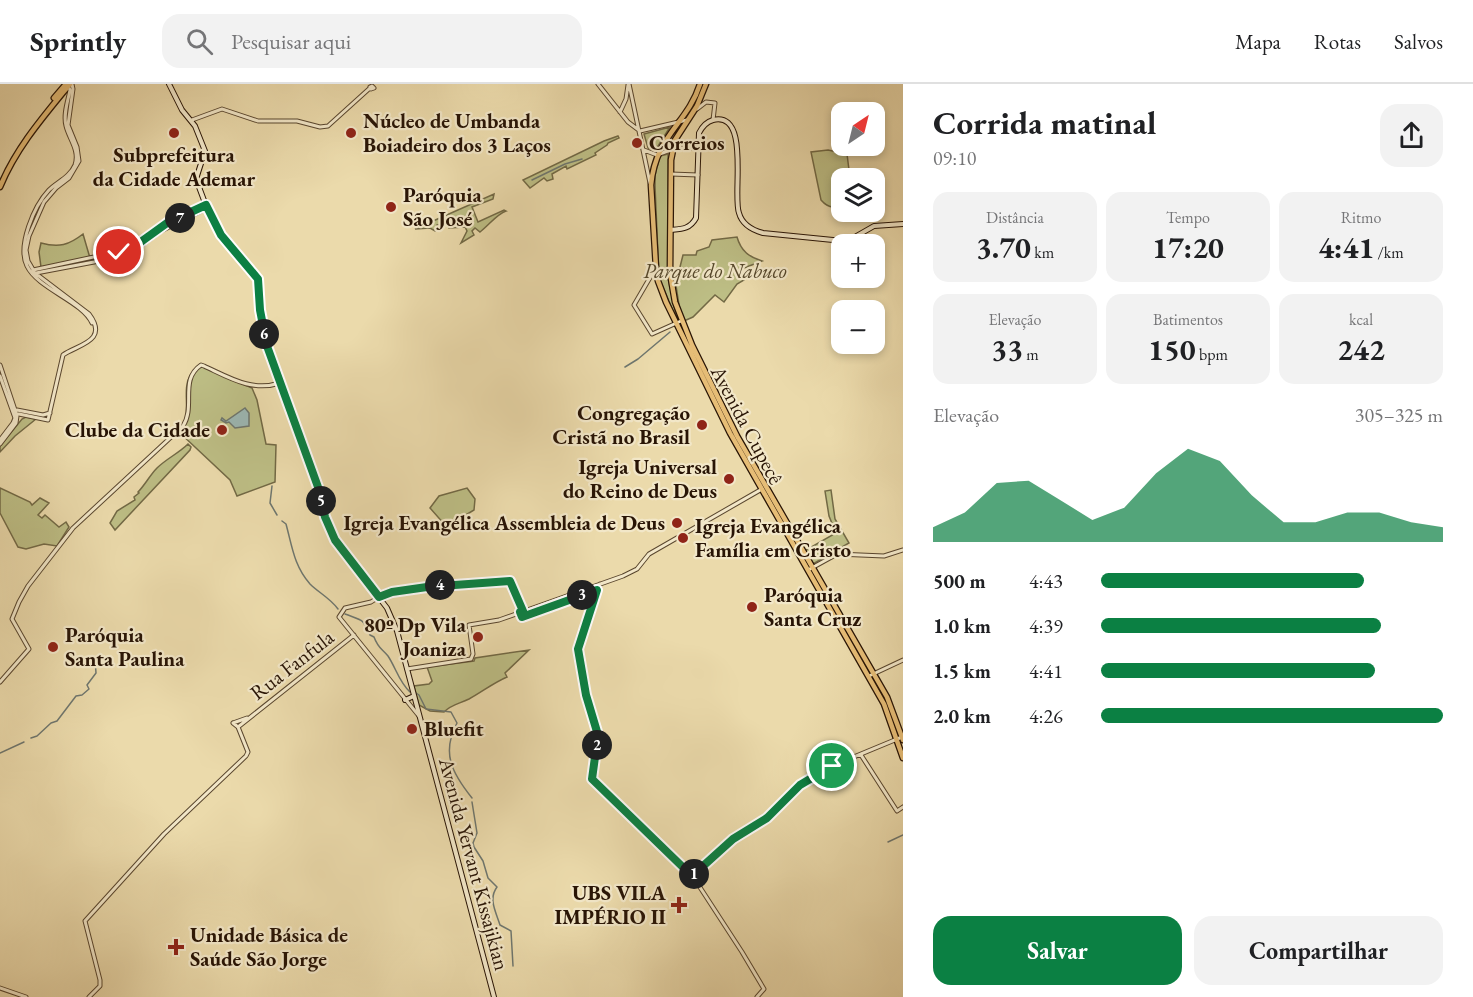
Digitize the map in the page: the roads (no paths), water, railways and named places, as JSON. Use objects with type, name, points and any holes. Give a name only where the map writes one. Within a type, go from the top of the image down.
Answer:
[{"type":"main road","points":[[0,180],[22,139],[68,84]]},
{"type":"main road","points":[[0,187],[22,144],[68,84]]},
{"type":"main road","name":"Avenida Yervant Kissajikian","points":[[169,84],[182,110],[192,120],[205,151],[196,179],[207,206],[221,235],[258,279],[265,339],[318,487],[325,517],[335,540],[379,597],[392,618],[494,997]]},
{"type":"main road","points":[[651,185],[657,155],[677,122],[695,99],[700,84]]},
{"type":"main road","points":[[679,322],[671,282],[673,149],[675,140],[687,120],[702,104],[706,84]]},
{"type":"main road","points":[[671,230],[685,228],[696,218],[698,148],[701,129],[713,120],[727,123],[736,135],[738,208],[744,222],[753,229],[763,233],[843,241],[871,228],[903,224]]},
{"type":"main road","name":"Avenida Cupecê","points":[[651,185],[658,281],[730,433],[871,675],[901,739],[903,758]]},
{"type":"main road","name":"Avenida Cupecê","points":[[679,322],[688,335],[764,488]]},
{"type":"main road","points":[[405,700],[414,696]]},
{"type":"street","points":[[0,442],[24,416],[31,414],[48,420],[62,356],[86,345],[94,334],[90,319],[32,272],[24,257],[23,246],[36,208],[49,190],[71,171],[76,160],[76,151],[65,119],[68,84]]},
{"type":"street","points":[[598,84],[635,129],[640,131],[687,120]]},
{"type":"street","points":[[620,112],[629,84]]},
{"type":"street","name":"Avenida Cupecê","points":[[629,84],[651,185]]},
{"type":"street","points":[[192,120],[222,109],[254,120],[297,121],[323,128],[373,86]]},
{"type":"street","points":[[702,104],[715,103],[713,120]]},
{"type":"street","points":[[645,151],[657,155],[673,149],[698,148]]},
{"type":"street","points":[[671,174],[698,175]]},
{"type":"street","points":[[32,272],[131,249],[167,223],[207,206]]},
{"type":"street","points":[[656,268],[634,305],[652,334],[679,322]]},
{"type":"street","points":[[649,280],[658,281]]},
{"type":"street","points":[[0,682],[29,649],[12,619],[28,586],[73,528],[183,426],[187,418],[189,380],[193,371],[201,365],[248,386],[264,387],[280,383]]},
{"type":"street","points":[[0,367],[15,412],[16,423]]},
{"type":"street","points":[[0,376],[15,412],[15,421],[0,442]]},
{"type":"street","points":[[15,412],[43,415],[50,413]]},
{"type":"street","points":[[15,412],[24,416]]},
{"type":"street","points":[[522,613],[633,571],[645,558],[764,488]]},
{"type":"street","points":[[810,569],[837,554],[884,556],[903,550]]},
{"type":"street","points":[[419,717],[339,617],[345,608],[371,602],[392,592],[502,580],[510,581],[513,585],[522,613]]},
{"type":"street","points":[[600,584],[578,649],[586,695],[598,735],[592,775],[594,781],[692,876],[764,989],[757,997]]},
{"type":"street","points":[[407,669],[472,658],[469,625],[489,623],[597,590]]},
{"type":"street","name":"Rua Fanfula","points":[[249,717],[354,635]]},
{"type":"street","points":[[871,675],[903,660]]},
{"type":"street","points":[[89,997],[100,987],[100,980],[85,921],[164,834],[246,756],[248,752],[238,727],[233,723],[249,717]]},
{"type":"street","points":[[238,727],[249,717]]},
{"type":"street","points":[[692,876],[733,839],[767,818],[794,790],[810,778],[832,766],[901,739]]},
{"type":"street","points":[[861,755],[897,811],[903,807]]},
{"type":"street","points":[[0,988],[26,997]]},
{"type":"water","points":[[245,408],[249,413],[249,426],[235,428],[229,422],[221,420],[222,418],[226,421]]},
{"type":"waterway","points":[[532,180],[565,164],[582,159]]},
{"type":"waterway","points":[[625,367],[670,332]]},
{"type":"waterway","points":[[272,486],[270,503],[277,515]]},
{"type":"waterway","points":[[282,521],[286,524],[300,570],[310,584],[338,609]]},
{"type":"waterway","points":[[345,614],[364,623],[410,692]]},
{"type":"waterway","points":[[31,738],[57,721],[76,696],[82,695],[89,689],[87,685],[96,673],[95,659],[102,656]]},
{"type":"waterway","points":[[416,693],[426,709],[451,712],[457,723],[452,734],[449,753],[454,771],[472,798]]},
{"type":"waterway","points":[[0,753],[24,742]]},
{"type":"waterway","points":[[472,802],[477,833],[473,843],[483,861],[488,878],[497,887],[493,896],[494,906],[500,925],[511,931],[513,966]]},
{"type":"waterway","points":[[888,842],[903,835]]},
{"type":"place","name":"Subprefeitura da Cidade Ademar","points":[[174,133]]},
{"type":"place","name":"Núcleo de Umbanda Boiadeiro dos 3 Laços","points":[[351,133]]},
{"type":"place","name":"Correios","points":[[637,143]]},
{"type":"place","name":"Paróquia São José","points":[[391,207]]},
{"type":"place","name":"Congregação Cristã no Brasil","points":[[702,425]]},
{"type":"place","name":"Clube da Cidade","points":[[222,430]]},
{"type":"place","name":"Igreja Universal do Reino de Deus","points":[[729,479]]},
{"type":"place","name":"Igreja Evangélica Assembleia de Deus","points":[[677,523]]},
{"type":"place","name":"Igreja Evangélica Família em Cristo","points":[[683,538]]},
{"type":"place","name":"Paróquia Santa Cruz","points":[[752,607]]},
{"type":"place","name":"80º Dp Vila Joaniza","points":[[478,637]]},
{"type":"place","name":"Paróquia Santa Paulina","points":[[53,647]]},
{"type":"place","name":"Bluefit","points":[[412,729]]},
{"type":"place","name":"UBS VILA IMPÉRIO II","points":[[679,905]]},
{"type":"place","name":"Unidade Básica de Saúde São Jorge","points":[[176,947]]},
{"type":"park label","name":"Parque do Nabuco","points":[[715,271]]}]
